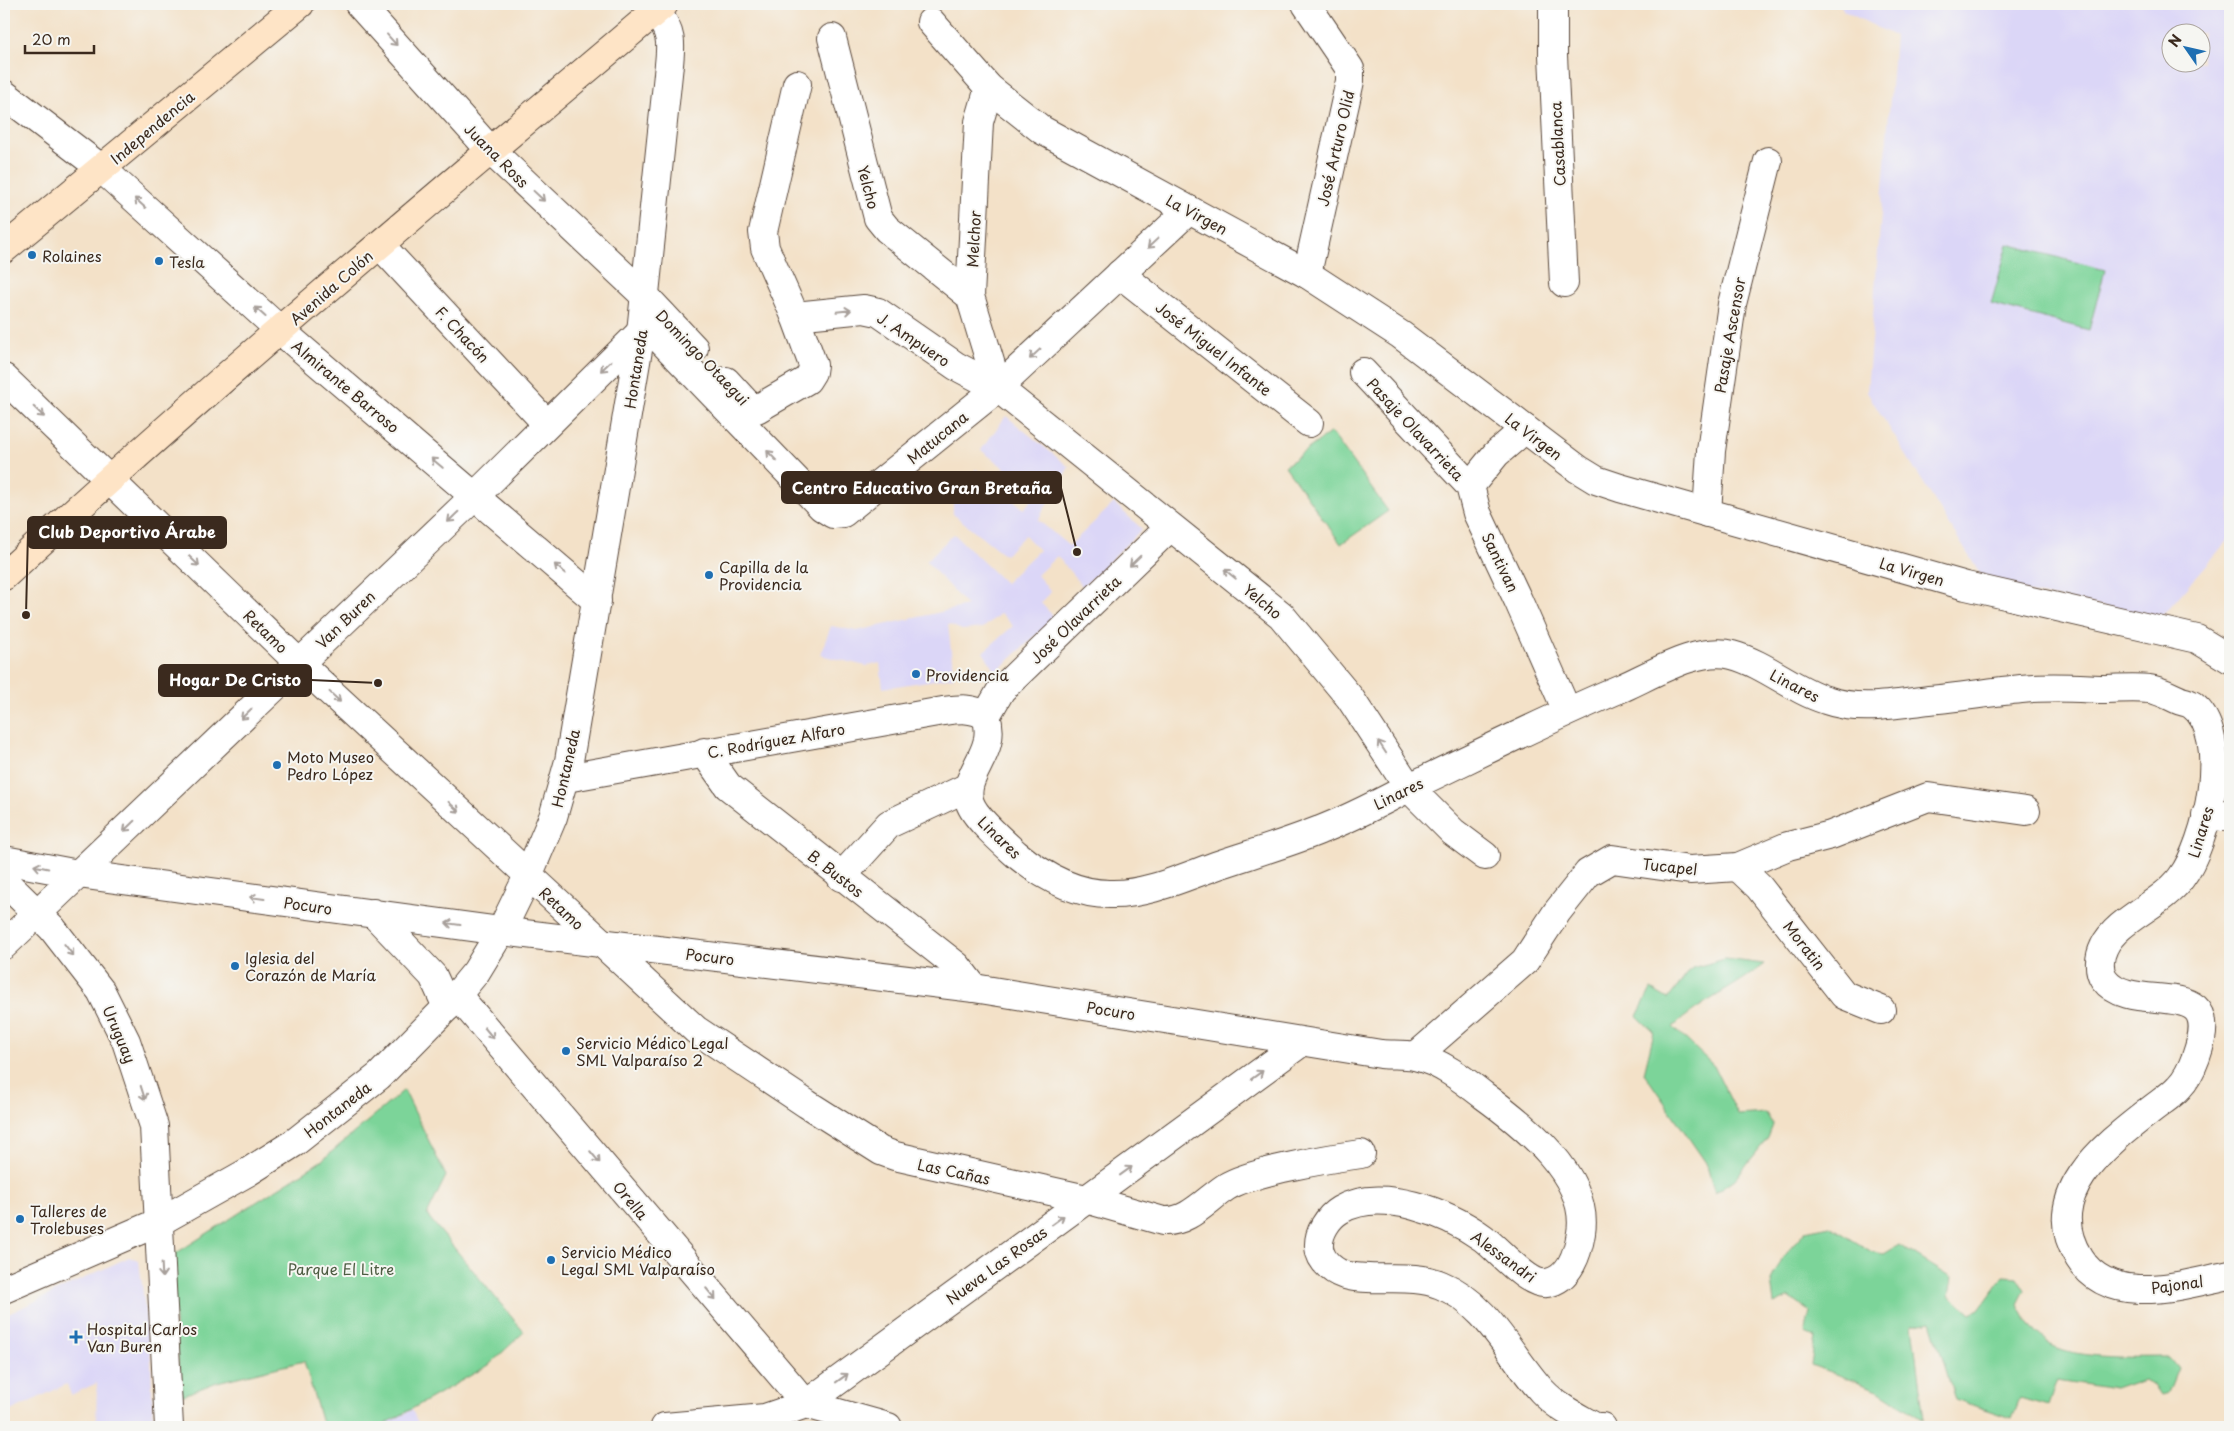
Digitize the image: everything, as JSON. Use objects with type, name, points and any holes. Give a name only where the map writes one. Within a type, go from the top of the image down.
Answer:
[{"type":"main road","name":"Independencia","points":[[4,249],[300,4]]},
{"type":"main road","name":"Avenida Colón","points":[[4,576],[109,479],[656,6]]},
{"type":"street","name":"Juana Ross","points":[[359,4],[490,150],[645,296]]},
{"type":"street","name":"José Arturo Olid","points":[[1306,4],[1350,69],[1350,81],[1307,274]]},
{"type":"street","name":"Casablanca","points":[[1553,4],[1553,55],[1564,283]]},
{"type":"street","name":"Hontaneda","points":[[4,1289],[159,1222],[248,1172],[326,1119],[379,1076],[453,1002],[476,972],[501,931],[528,876],[553,818],[566,778],[597,601],[641,332],[670,50],[668,27],[656,6]]},
{"type":"street","name":"La Virgen","points":[[932,22],[989,88],[1042,130],[1307,274],[1401,335],[1596,480],[1966,586],[2197,640],[2230,659]]},
{"type":"street","name":"Yelcho","points":[[832,38],[878,218],[887,229],[970,296]]},
{"type":"street","name":"Domingo Otaegui","points":[[645,296],[749,406],[757,409],[808,380],[813,365],[796,316],[774,272],[765,248],[763,232],[797,84]]},
{"type":"street","name":"Melchor","points":[[989,88],[979,122],[970,296],[998,388]]},
{"type":"street","name":"Almirante Barroso","points":[[4,94],[102,169],[281,331],[476,495],[597,601]]},
{"type":"street","name":"Pasaje Ascensor","points":[[1707,513],[1711,451],[1732,304],[1768,161]]},
{"type":"street","name":"Matucana","points":[[641,332],[652,332],[660,339],[796,482],[833,514],[843,513],[998,388],[1189,210]]},
{"type":"street","name":"F. Chacón","points":[[380,245],[547,424]]},
{"type":"street","name":"José Miguel Infante","points":[[1120,274],[1309,423]]},
{"type":"street","name":"J. Ampuero","points":[[796,316],[864,309],[878,312],[956,366],[998,388]]},
{"type":"street","name":"Van Buren","points":[[4,945],[476,495],[641,332]]},
{"type":"street","name":"Pasaje Olavarrieta","points":[[1363,372],[1470,486]]},
{"type":"street","name":"Retamo","points":[[4,378],[299,663],[599,942]]},
{"type":"street","name":"Yelcho","points":[[998,388],[1281,615],[1350,698],[1409,788],[1453,832],[1485,856]]},
{"type":"street","points":[[1470,486],[1496,454],[1524,428]]},
{"type":"street","name":"Santivan","points":[[1470,486],[1477,514],[1518,600],[1567,711]]},
{"type":"street","name":"José Olavarrieta","points":[[986,716],[1002,690],[1170,527]]},
{"type":"street","name":"Linares","points":[[968,787],[968,800],[973,811],[1022,859],[1070,888],[1114,895],[1149,889],[1323,829],[1567,711],[1702,653],[1730,654],[1826,701],[1869,707],[2030,688],[2151,689],[2194,706],[2210,732],[2218,814],[2180,879],[2151,906],[2116,930],[2106,942],[2101,952],[2099,963],[2101,975],[2117,990],[2129,994],[2182,1000],[2201,1015],[2204,1030],[2191,1071],[2180,1087],[2110,1142],[2092,1162],[2078,1182],[2070,1202],[2067,1224]]},
{"type":"street","name":"C. Rodríguez Alfaro","points":[[566,778],[943,711],[970,710],[986,716]]},
{"type":"street","points":[[841,877],[889,824],[968,787],[989,742],[991,730],[986,716]]},
{"type":"street","name":"B. Bustos","points":[[704,752],[728,786],[841,877],[957,966],[974,988]]},
{"type":"street","name":"Tucapel","points":[[1416,1056],[1526,961],[1557,912],[1588,873],[1612,858],[1690,870],[1738,867],[1788,846],[1832,836],[1928,797],[2026,811]]},
{"type":"street","name":"Pocuro","points":[[4,860],[78,874],[501,931],[974,988],[1302,1042],[1381,1054],[1416,1056]]},
{"type":"street","name":"Moratin","points":[[1738,867],[1759,887],[1844,995],[1881,1010]]},
{"type":"street","name":"Uruguay","points":[[4,881],[38,912],[101,991],[126,1040],[154,1126],[169,1427]]},
{"type":"street","name":"Orella","points":[[373,913],[433,976],[453,1002],[806,1416]]},
{"type":"street","name":"Las Cañas","points":[[599,942],[696,1030],[806,1104],[881,1151],[912,1162],[1086,1199],[1163,1221],[1175,1222],[1186,1217],[1236,1181],[1335,1157],[1360,1154]]},
{"type":"street","name":"Nueva Las Rosas","points":[[665,1427],[806,1416],[1086,1199],[1302,1042]]},
{"type":"street","name":"Alessandri","points":[[1416,1056],[1438,1066],[1475,1088],[1538,1138],[1569,1181],[1578,1202],[1582,1226],[1575,1259],[1557,1278],[1546,1283],[1539,1282],[1520,1270],[1483,1238],[1466,1228],[1430,1211],[1394,1202],[1353,1204],[1336,1213],[1323,1230],[1319,1247],[1322,1255],[1335,1271],[1348,1276],[1428,1281],[1444,1286],[1465,1299],[1487,1319],[1537,1384],[1556,1404],[1595,1427],[1602,1427]]},
{"type":"street","name":"Pajonal","points":[[2067,1224],[2078,1256],[2089,1270],[2118,1285],[2137,1289],[2158,1289],[2230,1276]]},
{"type":"street","points":[[806,1416],[888,1427]]},
{"type":"shaded area","points":[[1840,4],[2230,4],[2230,538],[2161,617],[1987,585],[1867,392],[1895,36],[1844,11]]},
{"type":"shaded area","points":[[1006,416],[1069,467],[1038,520],[1069,546],[1114,503],[1142,529],[1083,587],[1057,556],[1037,575],[1051,592],[1041,603],[1055,618],[996,672],[983,652],[1013,626],[1001,613],[983,628],[962,630],[948,624],[954,677],[883,688],[880,663],[866,666],[820,655],[831,626],[857,631],[967,606],[926,561],[954,534],[1005,583],[1039,550],[1025,535],[1005,555],[953,514],[953,502],[947,498],[963,473],[969,478],[976,469],[1024,509],[1037,493],[981,450]]},
{"type":"shaded area","name":"Hospital Carlos Van Buren","points":[[129,1257],[139,1261],[151,1359],[153,1427],[96,1427],[97,1383],[71,1395],[67,1384],[4,1414],[4,1316]]},
{"type":"shaded area","points":[[412,1410],[420,1427],[380,1427]]},
{"type":"green space","points":[[2008,244],[2105,270],[2089,330],[1991,304]]},
{"type":"green space","points":[[1331,432],[1388,511],[1341,544],[1285,466]]},
{"type":"green space","points":[[1725,959],[1764,964],[1673,1027],[1714,1066],[1738,1115],[1766,1113],[1773,1125],[1768,1138],[1735,1179],[1715,1193],[1706,1163],[1644,1073],[1654,1032],[1637,1016],[1651,989],[1668,999],[1692,968]]},
{"type":"green space","name":"Parque El Litre","points":[[404,1090],[446,1176],[427,1215],[524,1332],[489,1365],[380,1427],[323,1427],[304,1361],[217,1382],[181,1396],[170,1257],[321,1161]]},
{"type":"green space","points":[[1830,1226],[1872,1252],[1884,1254],[1899,1245],[1952,1278],[1949,1295],[1971,1314],[1979,1310],[2004,1276],[2017,1277],[2025,1290],[2018,1304],[2032,1327],[2046,1342],[2063,1350],[2092,1355],[2169,1357],[2178,1368],[2168,1393],[2161,1395],[2153,1383],[2144,1379],[2115,1389],[2057,1380],[2048,1406],[2020,1398],[2012,1418],[1955,1399],[1931,1321],[1912,1325],[1924,1420],[1878,1390],[1811,1365],[1815,1337],[1805,1333],[1810,1312],[1789,1297],[1774,1304],[1771,1281],[1782,1259],[1805,1231]]},
{"type":"place","name":"Rolaines","points":[[32,255]]},
{"type":"place","name":"Tesla","points":[[159,261]]},
{"type":"place","name":"Centro Educativo Gran Bretaña","points":[[1077,552]]},
{"type":"place","name":"Capilla de la Providencia","points":[[709,575]]},
{"type":"place","name":"Club Deportivo Árabe","points":[[26,615]]},
{"type":"place","name":"Providencia","points":[[916,674]]},
{"type":"place","name":"Hogar De Cristo","points":[[378,683]]},
{"type":"place","name":"Moto Museo Pedro López","points":[[277,765]]},
{"type":"place","name":"Iglesia del Corazón de María","points":[[235,966]]},
{"type":"place","name":"Servicio Médico Legal SML Valparaíso 2","points":[[566,1051]]},
{"type":"place","name":"Talleres de Trolebuses","points":[[20,1219]]},
{"type":"place","name":"Servicio Médico Legal SML Valparaíso","points":[[551,1260]]},
{"type":"place","name":"Hospital Carlos Van Buren","points":[[76,1337]]}]
